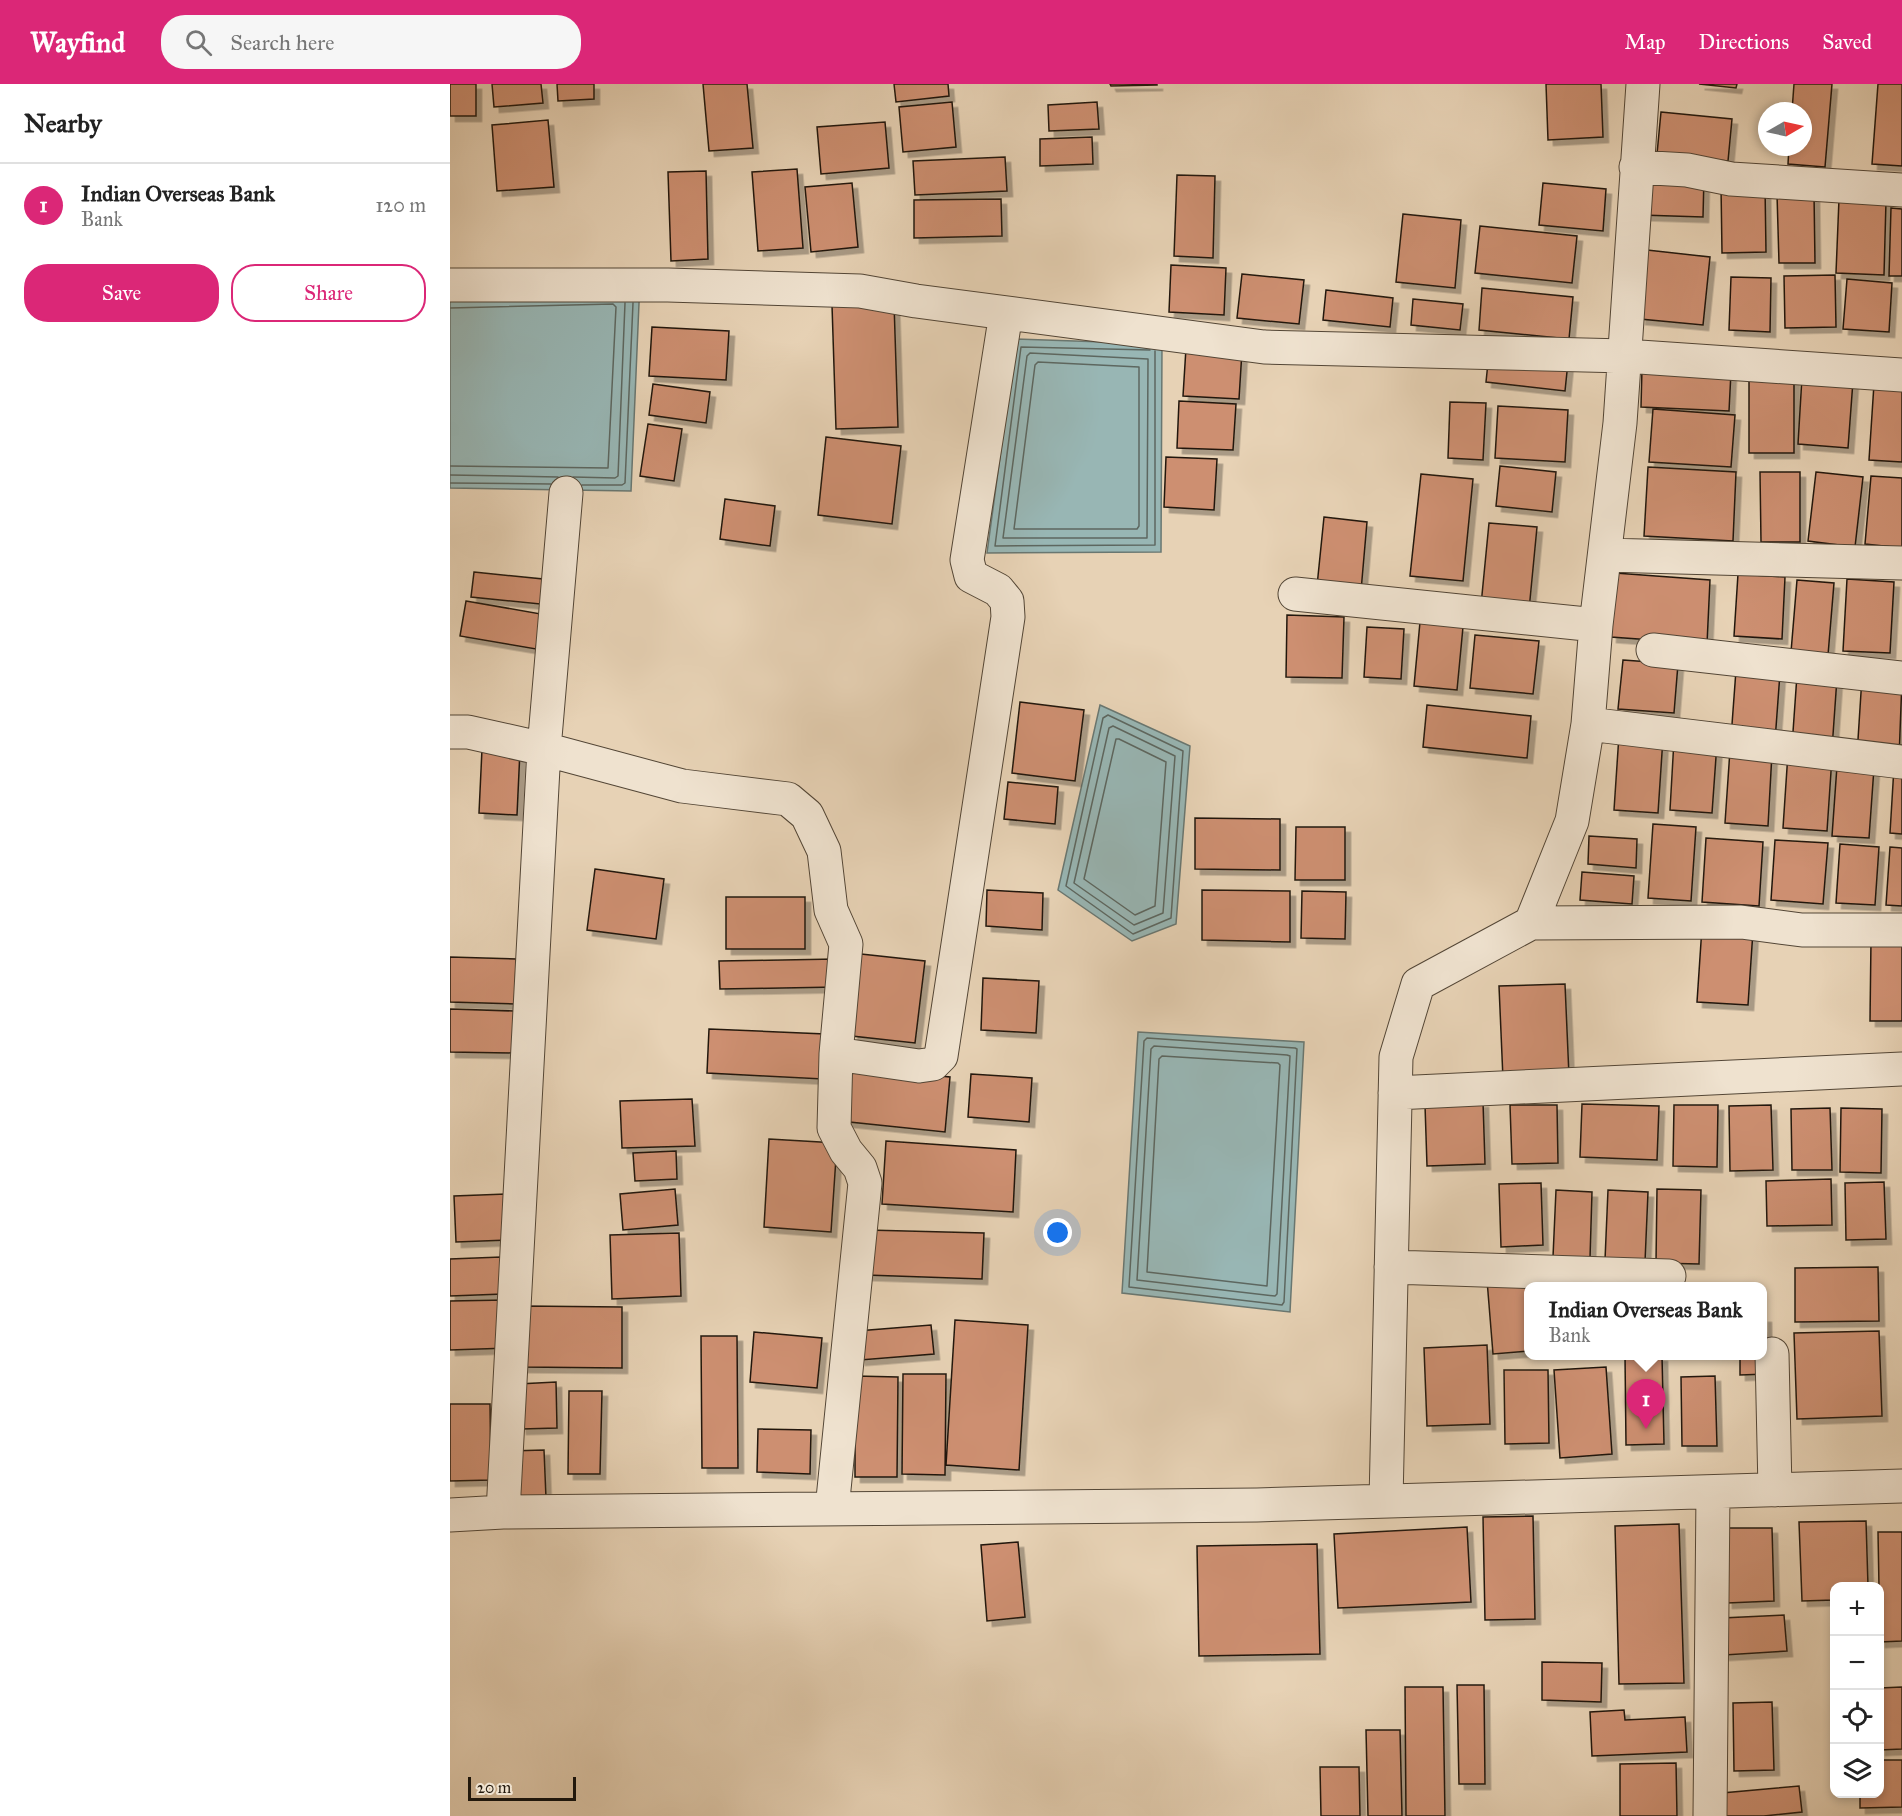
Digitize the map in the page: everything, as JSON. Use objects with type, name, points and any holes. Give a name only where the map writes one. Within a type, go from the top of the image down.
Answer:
[{"type":"street","points":[[1531,923],[1572,821],[1588,724],[1596,625],[1620,423],[1643,84]]},
{"type":"street","points":[[1636,167],[1687,170],[1731,179],[1902,190]]},
{"type":"street","points":[[450,285],[668,285],[860,291],[1264,347],[1625,356],[1902,375]]},
{"type":"street","points":[[836,1054],[919,1066],[933,1064],[941,1056],[1008,617],[1007,601],[998,590],[971,576],[967,560],[1006,313]]},
{"type":"street","points":[[502,1512],[544,749],[566,493]]},
{"type":"street","points":[[1605,555],[1902,563]]},
{"type":"street","points":[[1296,594],[1596,625]]},
{"type":"street","points":[[1653,650],[1902,678]]},
{"type":"street","points":[[1588,724],[1902,762]]},
{"type":"street","points":[[450,732],[468,732],[544,749],[682,786],[788,799],[807,814],[824,851],[831,910],[846,944],[836,1054],[834,1128],[846,1150],[860,1168],[865,1183],[832,1509]]},
{"type":"street","points":[[1386,1501],[1396,1057],[1418,984],[1531,923],[1741,922],[1802,930],[1902,930]]},
{"type":"street","points":[[1395,1093],[1902,1069]]},
{"type":"street","points":[[1391,1267],[1668,1276]]},
{"type":"street","points":[[1772,1354],[1775,1490]]},
{"type":"street","points":[[450,1515],[502,1512],[1257,1505],[1902,1486]]},
{"type":"street","points":[[1710,1816],[1713,1491]]},
{"type":"water","points":[[640,280],[631,491],[450,488],[450,286]]},
{"type":"water","points":[[1016,339],[1162,344],[1161,552],[987,553]]},
{"type":"water","points":[[1100,705],[1190,746],[1176,924],[1132,941],[1058,890]]},
{"type":"water","points":[[1138,1032],[1304,1042],[1290,1312],[1122,1293]]},
{"type":"building","points":[[450,84],[476,84],[476,116],[450,116]]},
{"type":"building","points":[[492,84],[541,84],[543,103],[494,107]]},
{"type":"building","points":[[557,84],[594,84],[594,99],[558,101]]},
{"type":"building","points":[[703,84],[747,84],[753,148],[709,151]]},
{"type":"building","points":[[894,84],[948,84],[949,96],[896,102]]},
{"type":"building","points":[[1110,84],[1157,84],[1157,85],[1111,86]]},
{"type":"building","points":[[1546,84],[1601,84],[1603,137],[1548,140]]},
{"type":"building","points":[[1699,84],[1737,84],[1736,88]]},
{"type":"building","points":[[1794,84],[1832,84],[1825,167],[1788,164],[1788,156],[1812,156],[1812,102],[1793,102]]},
{"type":"building","points":[[1878,84],[1902,84],[1902,166],[1872,164]]},
{"type":"building","points":[[952,102],[956,147],[903,152],[899,107]]},
{"type":"building","points":[[1097,102],[1099,129],[1049,131],[1048,105]]},
{"type":"building","points":[[1661,112],[1732,119],[1728,161],[1657,154]]},
{"type":"building","points":[[548,120],[554,187],[497,191],[492,125]]},
{"type":"building","points":[[885,122],[889,168],[821,174],[817,127]]},
{"type":"building","points":[[1092,137],[1093,164],[1040,166],[1040,139]]},
{"type":"building","points":[[1005,157],[1007,191],[915,195],[913,161]]},
{"type":"building","points":[[797,169],[803,248],[758,251],[752,172]]},
{"type":"building","points":[[706,171],[708,259],[671,261],[668,172]]},
{"type":"building","points":[[1642,174],[1704,177],[1703,217],[1641,215]]},
{"type":"building","points":[[1177,175],[1215,176],[1213,258],[1174,256]]},
{"type":"building","points":[[852,183],[858,247],[811,252],[805,187]]},
{"type":"building","points":[[1543,183],[1606,189],[1603,231],[1539,225]]},
{"type":"building","points":[[1721,186],[1765,186],[1766,252],[1722,253]]},
{"type":"building","points":[[1777,194],[1814,194],[1815,263],[1779,263]]},
{"type":"building","points":[[1001,199],[1002,236],[914,238],[914,200]]},
{"type":"building","points":[[1839,199],[1886,201],[1884,275],[1836,273]]},
{"type":"building","points":[[1891,208],[1902,209],[1902,276],[1889,276]]},
{"type":"building","points":[[1403,214],[1461,220],[1455,288],[1396,282]]},
{"type":"building","points":[[1480,226],[1577,236],[1572,283],[1475,273]]},
{"type":"building","points":[[1647,250],[1710,257],[1703,325],[1640,319]]},
{"type":"building","points":[[1171,265],[1226,268],[1224,315],[1169,312]]},
{"type":"building","points":[[1242,274],[1304,280],[1299,324],[1237,318]]},
{"type":"building","points":[[1835,275],[1836,327],[1785,328],[1784,276]]},
{"type":"building","points":[[1731,277],[1771,278],[1770,332],[1729,330]]},
{"type":"building","points":[[1847,279],[1892,283],[1889,332],[1843,329]]},
{"type":"building","points":[[1482,288],[1573,297],[1569,339],[1479,330]]},
{"type":"building","points":[[1326,290],[1393,298],[1390,327],[1323,320]]},
{"type":"building","points":[[1413,299],[1463,304],[1460,330],[1411,325]]},
{"type":"building","points":[[894,303],[898,427],[836,429],[832,305]]},
{"type":"building","points":[[652,327],[729,331],[726,380],[649,376]]},
{"type":"building","points":[[1186,348],[1242,351],[1239,399],[1183,396]]},
{"type":"building","points":[[1489,353],[1568,362],[1565,391],[1486,382]]},
{"type":"building","points":[[1642,368],[1731,372],[1729,411],[1641,407]]},
{"type":"building","points":[[1749,370],[1794,371],[1794,453],[1749,453]]},
{"type":"building","points":[[1802,377],[1853,381],[1848,448],[1798,444]]},
{"type":"building","points":[[653,384],[710,392],[706,423],[649,415]]},
{"type":"building","points":[[1874,384],[1902,386],[1902,462],[1869,460]]},
{"type":"building","points":[[1179,401],[1236,404],[1233,450],[1177,448]]},
{"type":"building","points":[[1450,402],[1486,403],[1483,460],[1448,458]]},
{"type":"building","points":[[1498,406],[1568,410],[1565,462],[1495,458]]},
{"type":"building","points":[[1653,409],[1735,415],[1731,467],[1649,462]]},
{"type":"building","points":[[648,424],[682,429],[674,481],[640,476]]},
{"type":"building","points":[[826,437],[901,446],[892,524],[818,515]]},
{"type":"building","points":[[1166,457],[1217,459],[1214,510],[1164,507]]},
{"type":"building","points":[[1500,466],[1556,472],[1552,512],[1496,506]]},
{"type":"building","points":[[1648,467],[1736,472],[1733,541],[1644,536]]},
{"type":"building","points":[[1760,472],[1800,472],[1800,542],[1761,542]]},
{"type":"building","points":[[1816,472],[1863,477],[1855,547],[1808,541]]},
{"type":"building","points":[[1421,474],[1473,479],[1463,581],[1410,576]]},
{"type":"building","points":[[1871,476],[1902,478],[1902,548],[1865,544]]},
{"type":"building","points":[[725,499],[775,506],[770,546],[720,539]]},
{"type":"building","points":[[1324,517],[1367,522],[1361,591],[1317,586]]},
{"type":"building","points":[[1489,523],[1537,527],[1529,610],[1481,605]]},
{"type":"building","points":[[474,572],[553,580],[550,605],[471,597]]},
{"type":"building","points":[[1615,573],[1710,580],[1707,644],[1611,637]]},
{"type":"building","points":[[1738,574],[1785,577],[1782,639],[1734,636]]},
{"type":"building","points":[[1847,579],[1894,582],[1890,653],[1843,651]]},
{"type":"building","points":[[1797,580],[1834,583],[1828,655],[1791,652]]},
{"type":"building","points":[[466,601],[541,614],[536,649],[460,636]]},
{"type":"building","points":[[1287,615],[1344,617],[1342,678],[1286,677]]},
{"type":"building","points":[[1420,622],[1463,627],[1457,690],[1414,686]]},
{"type":"building","points":[[1367,627],[1404,629],[1401,679],[1364,677]]},
{"type":"building","points":[[1475,635],[1539,641],[1533,694],[1470,688]]},
{"type":"building","points":[[1623,660],[1678,664],[1674,713],[1618,709]]},
{"type":"building","points":[[1736,670],[1780,673],[1775,741],[1731,738]]},
{"type":"building","points":[[1797,675],[1837,678],[1832,749],[1792,746]]},
{"type":"building","points":[[1862,677],[1902,680],[1899,758],[1857,755]]},
{"type":"building","points":[[1020,702],[1084,710],[1075,781],[1012,773]]},
{"type":"building","points":[[1427,705],[1531,716],[1527,758],[1423,747]]},
{"type":"building","points":[[1619,735],[1663,738],[1658,813],[1614,810]]},
{"type":"building","points":[[1674,740],[1717,743],[1712,813],[1670,810]]},
{"type":"building","points":[[482,749],[520,750],[517,815],[479,813]]},
{"type":"building","points":[[1730,750],[1772,753],[1768,826],[1725,823]]},
{"type":"building","points":[[1788,753],[1832,757],[1827,831],[1783,828]]},
{"type":"building","points":[[1837,766],[1874,768],[1869,838],[1832,836]]},
{"type":"building","points":[[1894,767],[1902,768],[1902,834],[1890,833]]},
{"type":"building","points":[[1008,782],[1058,787],[1055,824],[1004,819]]},
{"type":"building","points":[[1195,818],[1280,819],[1280,870],[1195,869]]},
{"type":"building","points":[[1653,824],[1696,827],[1691,901],[1648,898]]},
{"type":"building","points":[[1296,827],[1345,827],[1345,880],[1295,880]]},
{"type":"building","points":[[1589,836],[1637,839],[1636,868],[1588,864]]},
{"type":"building","points":[[1706,838],[1763,842],[1759,906],[1702,902]]},
{"type":"building","points":[[1775,840],[1828,843],[1823,904],[1771,900]]},
{"type":"building","points":[[1840,844],[1879,847],[1875,905],[1836,903]]},
{"type":"building","points":[[1890,847],[1902,848],[1902,906],[1886,905]]},
{"type":"building","points":[[595,869],[664,879],[656,939],[587,930]]},
{"type":"building","points":[[1582,872],[1634,876],[1632,904],[1580,900]]},
{"type":"building","points":[[987,890],[1043,893],[1042,930],[986,926]]},
{"type":"building","points":[[1202,890],[1290,891],[1290,942],[1202,940]]},
{"type":"building","points":[[1302,891],[1346,892],[1345,939],[1301,938]]},
{"type":"building","points":[[726,897],[805,897],[805,949],[726,949]]},
{"type":"building","points":[[1702,927],[1753,931],[1748,1005],[1697,1002]]},
{"type":"building","points":[[1871,940],[1902,940],[1902,1021],[1870,1021]]},
{"type":"building","points":[[861,954],[925,961],[915,1043],[852,1036]]},
{"type":"building","points":[[450,957],[516,959],[515,1004],[450,1002]]},
{"type":"building","points":[[836,959],[837,987],[720,989],[719,961]]},
{"type":"building","points":[[983,978],[1039,981],[1036,1033],[981,1030]]},
{"type":"building","points":[[1565,984],[1569,1076],[1503,1079],[1499,986]]},
{"type":"building","points":[[450,1009],[514,1011],[513,1053],[450,1052]]},
{"type":"building","points":[[709,1029],[825,1034],[823,1079],[707,1073]]},
{"type":"building","points":[[845,1067],[950,1077],[945,1132],[840,1121]]},
{"type":"building","points":[[971,1074],[1032,1078],[1029,1122],[968,1117]]},
{"type":"building","points":[[692,1099],[695,1146],[622,1148],[620,1101]]},
{"type":"building","points":[[1483,1102],[1485,1164],[1427,1166],[1425,1105]]},
{"type":"building","points":[[1582,1104],[1659,1106],[1657,1160],[1580,1157]]},
{"type":"building","points":[[1510,1105],[1557,1105],[1558,1163],[1512,1164]]},
{"type":"building","points":[[1674,1105],[1718,1105],[1717,1167],[1673,1166]]},
{"type":"building","points":[[1771,1105],[1773,1170],[1730,1171],[1729,1106]]},
{"type":"building","points":[[1830,1108],[1832,1170],[1792,1170],[1791,1109]]},
{"type":"building","points":[[1841,1108],[1882,1109],[1881,1173],[1840,1172]]},
{"type":"building","points":[[769,1139],[837,1143],[831,1232],[764,1227]]},
{"type":"building","points":[[886,1141],[1016,1150],[1013,1212],[882,1204]]},
{"type":"building","points":[[676,1151],[677,1179],[635,1181],[633,1153]]},
{"type":"building","points":[[1831,1179],[1832,1225],[1767,1226],[1766,1181]]},
{"type":"building","points":[[1884,1182],[1886,1239],[1846,1240],[1845,1183]]},
{"type":"building","points":[[1541,1183],[1543,1245],[1501,1247],[1499,1184]]},
{"type":"building","points":[[675,1189],[678,1225],[623,1230],[620,1194]]},
{"type":"building","points":[[1657,1189],[1701,1190],[1699,1264],[1656,1263]]},
{"type":"building","points":[[1556,1190],[1592,1192],[1590,1258],[1553,1257]]},
{"type":"building","points":[[1608,1190],[1648,1192],[1645,1262],[1605,1260]]},
{"type":"building","points":[[506,1194],[508,1240],[456,1242],[454,1196]]},
{"type":"building","points":[[867,1230],[984,1233],[982,1279],[866,1275]]},
{"type":"building","points":[[679,1233],[681,1296],[612,1299],[610,1235]]},
{"type":"building","points":[[501,1257],[503,1294],[450,1296],[450,1259]]},
{"type":"building","points":[[1878,1267],[1879,1321],[1795,1322],[1795,1268]]},
{"type":"building","points":[[1487,1280],[1524,1285],[1524,1351],[1493,1354]]},
{"type":"building","points":[[507,1300],[509,1348],[450,1350],[450,1301]]},
{"type":"building","points":[[523,1306],[622,1307],[622,1368],[522,1367]]},
{"type":"building","points":[[955,1320],[1028,1325],[1019,1470],[946,1465]]},
{"type":"building","points":[[931,1325],[934,1354],[860,1360],[857,1331]]},
{"type":"building","points":[[1879,1331],[1882,1416],[1797,1419],[1794,1333]]},
{"type":"building","points":[[754,1332],[822,1338],[817,1388],[750,1382]]},
{"type":"building","points":[[701,1336],[737,1336],[738,1468],[702,1468]]},
{"type":"building","points":[[1487,1345],[1490,1424],[1427,1426],[1424,1348]]},
{"type":"building","points":[[1625,1360],[1662,1360],[1664,1444],[1626,1445]]},
{"type":"building","points":[[1740,1360],[1767,1360],[1767,1374],[1740,1375]]},
{"type":"building","points":[[1606,1367],[1612,1454],[1560,1458],[1554,1370]]},
{"type":"building","points":[[1504,1370],[1548,1370],[1549,1443],[1505,1444]]},
{"type":"building","points":[[903,1374],[946,1374],[945,1475],[902,1474]]},
{"type":"building","points":[[855,1376],[898,1377],[897,1477],[855,1477]]},
{"type":"building","points":[[1715,1376],[1717,1446],[1682,1446],[1681,1377]]},
{"type":"building","points":[[556,1382],[557,1428],[521,1429],[518,1384]]},
{"type":"building","points":[[569,1391],[602,1391],[600,1474],[568,1474]]},
{"type":"building","points":[[450,1404],[490,1404],[491,1480],[450,1481]]},
{"type":"building","points":[[758,1429],[811,1430],[810,1474],[757,1472]]},
{"type":"building","points":[[544,1450],[546,1498],[511,1499],[509,1451]]},
{"type":"building","points":[[1533,1516],[1535,1619],[1485,1620],[1483,1517]]},
{"type":"building","points":[[1866,1521],[1868,1582],[1830,1582],[1830,1600],[1802,1601],[1799,1522]]},
{"type":"building","points":[[1679,1524],[1684,1683],[1619,1684],[1615,1526]]},
{"type":"building","points":[[1467,1527],[1471,1602],[1338,1608],[1334,1534]]},
{"type":"building","points":[[1725,1528],[1772,1528],[1774,1601],[1727,1603]]},
{"type":"building","points":[[1878,1532],[1902,1532],[1902,1641],[1884,1642],[1884,1582],[1879,1582]]},
{"type":"building","points":[[1018,1542],[1025,1617],[987,1621],[981,1545]]},
{"type":"building","points":[[1317,1544],[1320,1654],[1199,1656],[1197,1546]]},
{"type":"building","points":[[1784,1615],[1787,1651],[1724,1655],[1722,1618]]},
{"type":"building","points":[[1542,1662],[1602,1663],[1601,1702],[1542,1700]]},
{"type":"building","points":[[1457,1685],[1484,1685],[1485,1784],[1459,1784]]},
{"type":"building","points":[[1405,1687],[1443,1687],[1445,1816],[1406,1816]]},
{"type":"building","points":[[1902,1687],[1902,1749],[1884,1750],[1884,1688]]},
{"type":"building","points":[[1772,1702],[1774,1770],[1734,1771],[1733,1703]]},
{"type":"building","points":[[1624,1710],[1625,1720],[1685,1717],[1687,1752],[1592,1756],[1590,1712]]},
{"type":"building","points":[[1366,1730],[1400,1730],[1402,1816],[1368,1816]]},
{"type":"building","points":[[1884,1760],[1902,1760],[1902,1807],[1860,1808],[1860,1798],[1884,1798]]},
{"type":"building","points":[[1676,1763],[1677,1816],[1620,1816],[1620,1764]]},
{"type":"building","points":[[1320,1767],[1359,1767],[1360,1816],[1321,1816]]},
{"type":"building","points":[[1799,1786],[1802,1812],[1764,1816],[1725,1816],[1722,1793]]},
{"type":"place","name":"Indian Overseas Bank","points":[[1646,1429]]}]
